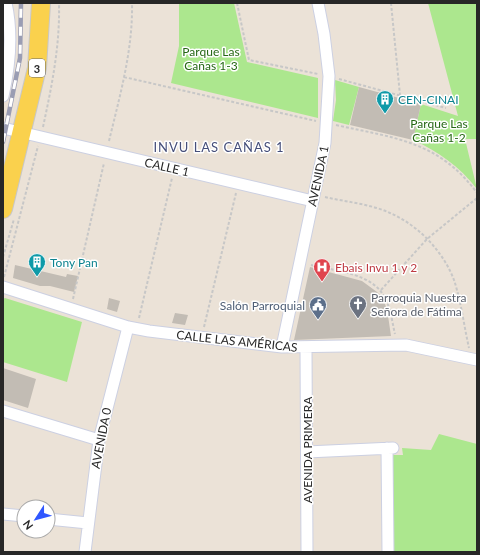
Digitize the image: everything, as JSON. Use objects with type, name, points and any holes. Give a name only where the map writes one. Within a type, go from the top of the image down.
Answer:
[{"type":"main road","name":"3","points":[[3,209],[37,68],[41,3]]},
{"type":"street","points":[[3,96],[8,66],[10,38],[6,3]]},
{"type":"street","name":"AVENIDA 1","points":[[282,347],[325,143],[329,76],[324,34],[318,3]]},
{"type":"street","name":"CALLE 1","points":[[3,128],[238,184],[314,198]]},
{"type":"street","name":"CALLE LAS AMÉRICAS","points":[[3,287],[71,307],[132,328],[282,347],[306,348],[398,345],[421,347],[474,360]]},
{"type":"street","name":"AVENIDA 0","points":[[85,552],[99,440],[132,328]]},
{"type":"street","name":"AVENIDA PRIMERA","points":[[306,348],[307,552]]},
{"type":"street","points":[[3,412],[99,440]]},
{"type":"street","points":[[307,452],[390,448],[388,552]]},
{"type":"street","points":[[3,514],[16,515]]},
{"type":"street","points":[[56,520],[88,523]]},
{"type":"path","points":[[71,307],[129,54],[132,3]]},
{"type":"path","points":[[237,3],[249,60],[329,76],[446,108]]},
{"type":"path","points":[[391,3],[400,95]]},
{"type":"path","points":[[124,77],[410,142],[426,149],[454,167],[477,194]]},
{"type":"path","points":[[132,328],[174,168]]},
{"type":"path","points":[[202,338],[238,184]]},
{"type":"path","points":[[314,198],[389,212],[411,224],[427,239],[440,255],[454,280],[474,360]]},
{"type":"path","points":[[381,290],[427,239],[477,198]]},
{"type":"path","points":[[300,262],[361,278],[381,290],[388,305],[398,345]]},
{"type":"green space","name":"Parque Las Cañas 1-3","points":[[179,3],[234,3],[247,62],[318,78],[318,118],[171,83],[179,46]]},
{"type":"green space","name":"Parque Las Cañas 1-2","points":[[428,3],[477,3],[477,139],[465,139],[477,189],[463,173],[448,160],[413,140],[421,104],[458,116]]},
{"type":"green space","points":[[335,80],[359,87],[349,125],[333,121],[336,100]]},
{"type":"green space","points":[[5,298],[82,322],[67,382],[3,362],[3,299]]},
{"type":"green space","points":[[439,434],[477,444],[477,552],[391,552],[391,455],[403,455],[402,448],[431,450]]},
{"type":"building","name":"CEN-CINAI","points":[[359,87],[421,104],[413,140],[350,125]]},
{"type":"building","points":[[15,265],[66,277],[67,274],[78,276],[74,292],[50,286],[40,286],[13,278]]},
{"type":"building","points":[[310,267],[362,281],[377,292],[382,297],[387,309],[391,336],[294,340]]},
{"type":"building","points":[[109,298],[120,301],[117,312],[107,309]]},
{"type":"building","points":[[175,313],[188,315],[185,325],[172,323]]},
{"type":"building","points":[[3,368],[36,379],[28,408],[3,400]]},
{"type":"railway","points":[[3,142],[20,58],[21,3]]},
{"type":"place","name":"CEN-CINAI","points":[[385,114]]},
{"type":"place","name":"Tony Pan","points":[[37,277]]},
{"type":"place","name":"Ebais Invu 1 y 2","points":[[322,282]]},
{"type":"place","name":"Parroquia Nuestra Señora de Fátima","points":[[358,319]]},
{"type":"place","name":"Salón Parroquial","points":[[318,320]]},
{"type":"district","name":"INVU LAS CAÑAS 1","points":[[219,147]]}]
